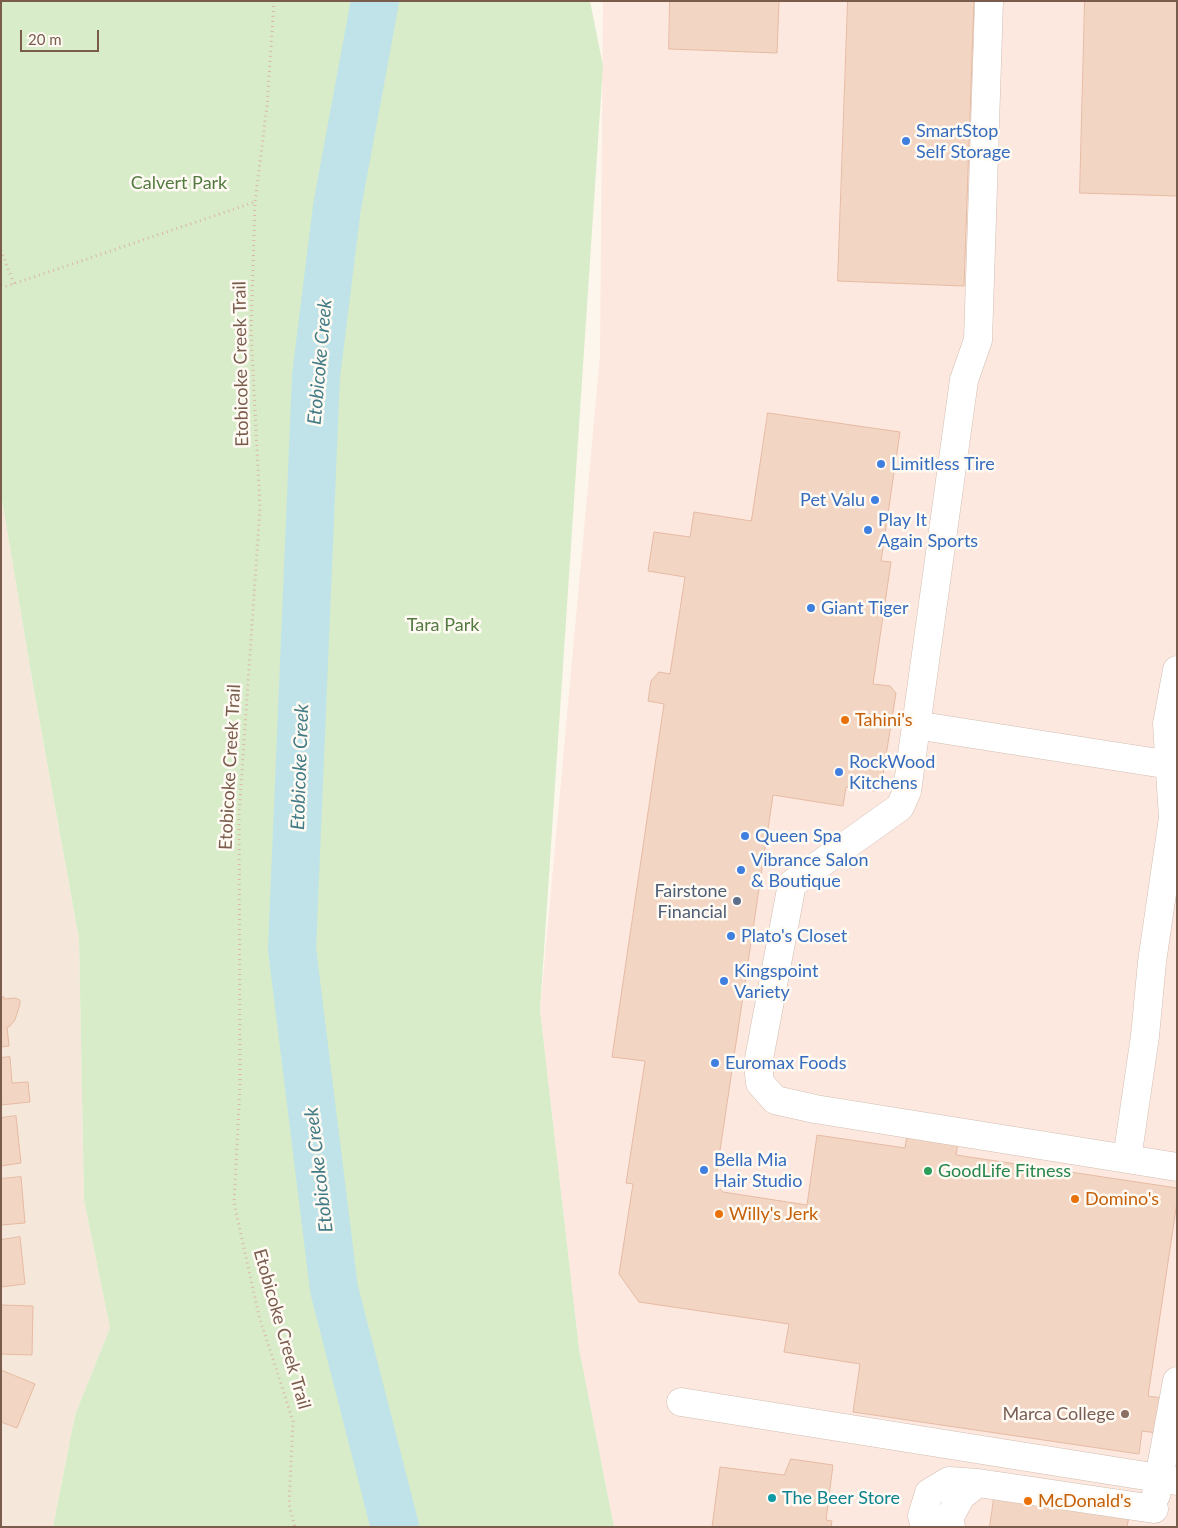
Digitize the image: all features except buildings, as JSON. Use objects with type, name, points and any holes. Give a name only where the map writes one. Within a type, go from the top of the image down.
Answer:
[{"type":"lane","points":[[989,1],[978,340],[964,380],[907,791],[900,807],[792,884],[758,1064],[760,1083],[774,1100],[815,1109],[1177,1167]]},
{"type":"lane","points":[[1127,1159],[1145,1036],[1152,962],[1173,818],[1173,766],[1167,724],[1177,670]]},
{"type":"lane","points":[[916,725],[1173,766]]},
{"type":"lane","points":[[925,1527],[922,1516],[929,1493],[949,1481],[978,1483],[1152,1518],[1168,1479],[1177,1381]]},
{"type":"lane","points":[[681,1402],[885,1436],[1168,1479]]},
{"type":"lane","points":[[952,1527],[950,1518],[961,1496],[978,1483]]},
{"type":"path","name":"Etobicoke Creek Trail","points":[[274,1],[267,106],[255,202],[251,332],[260,508],[240,815],[240,1086],[234,1203],[260,1316],[293,1421],[289,1505],[295,1527]]},
{"type":"path","points":[[1,288],[255,202]]},
{"type":"path","points":[[1,250],[14,284]]},
{"type":"shaded area","points":[[603,1],[1177,1],[1177,1527],[614,1527],[579,1348],[540,1010],[600,355]]},
{"type":"shaded area","points":[[1,494],[79,939],[84,1200],[110,1328],[75,1415],[53,1527],[1,1527]]},
{"type":"green space","points":[[1,1],[590,1],[603,66],[540,1010],[579,1348],[614,1527],[53,1527],[75,1415],[110,1328],[84,1200],[79,939],[1,494]]},
{"type":"waterway","name":"Etobicoke Creek","points":[[375,1],[337,207],[316,376],[292,949],[334,1289],[395,1527]]},
{"type":"place","name":"SmartStop Self Storage","points":[[906,141]]},
{"type":"place","name":"Limitless Tire","points":[[881,464]]},
{"type":"place","name":"Pet Valu","points":[[875,500]]},
{"type":"place","name":"Play It Again Sports","points":[[868,530]]},
{"type":"place","name":"Giant Tiger","points":[[811,608]]},
{"type":"place","name":"Tahini's","points":[[845,720]]},
{"type":"place","name":"RockWood Kitchens","points":[[839,772]]},
{"type":"place","name":"Queen Spa","points":[[745,836]]},
{"type":"place","name":"Vibrance Salon & Boutique","points":[[741,870]]},
{"type":"place","name":"Fairstone Financial","points":[[737,901]]},
{"type":"place","name":"Plato's Closet","points":[[731,936]]},
{"type":"place","name":"Kingspoint Variety","points":[[724,981]]},
{"type":"place","name":"Euromax Foods","points":[[715,1063]]},
{"type":"place","name":"Bella Mia Hair Studio","points":[[704,1170]]},
{"type":"place","name":"GoodLife Fitness","points":[[928,1171]]},
{"type":"place","name":"Domino's","points":[[1075,1199]]},
{"type":"place","name":"Willy's Jerk","points":[[719,1214]]},
{"type":"place","name":"Marca College","points":[[1125,1414]]},
{"type":"place","name":"The Beer Store","points":[[772,1498]]},
{"type":"place","name":"McDonald's","points":[[1028,1501]]},
{"type":"park label","name":"Calvert Park","points":[[179,183]]},
{"type":"park label","name":"Tara Park","points":[[443,625]]}]
